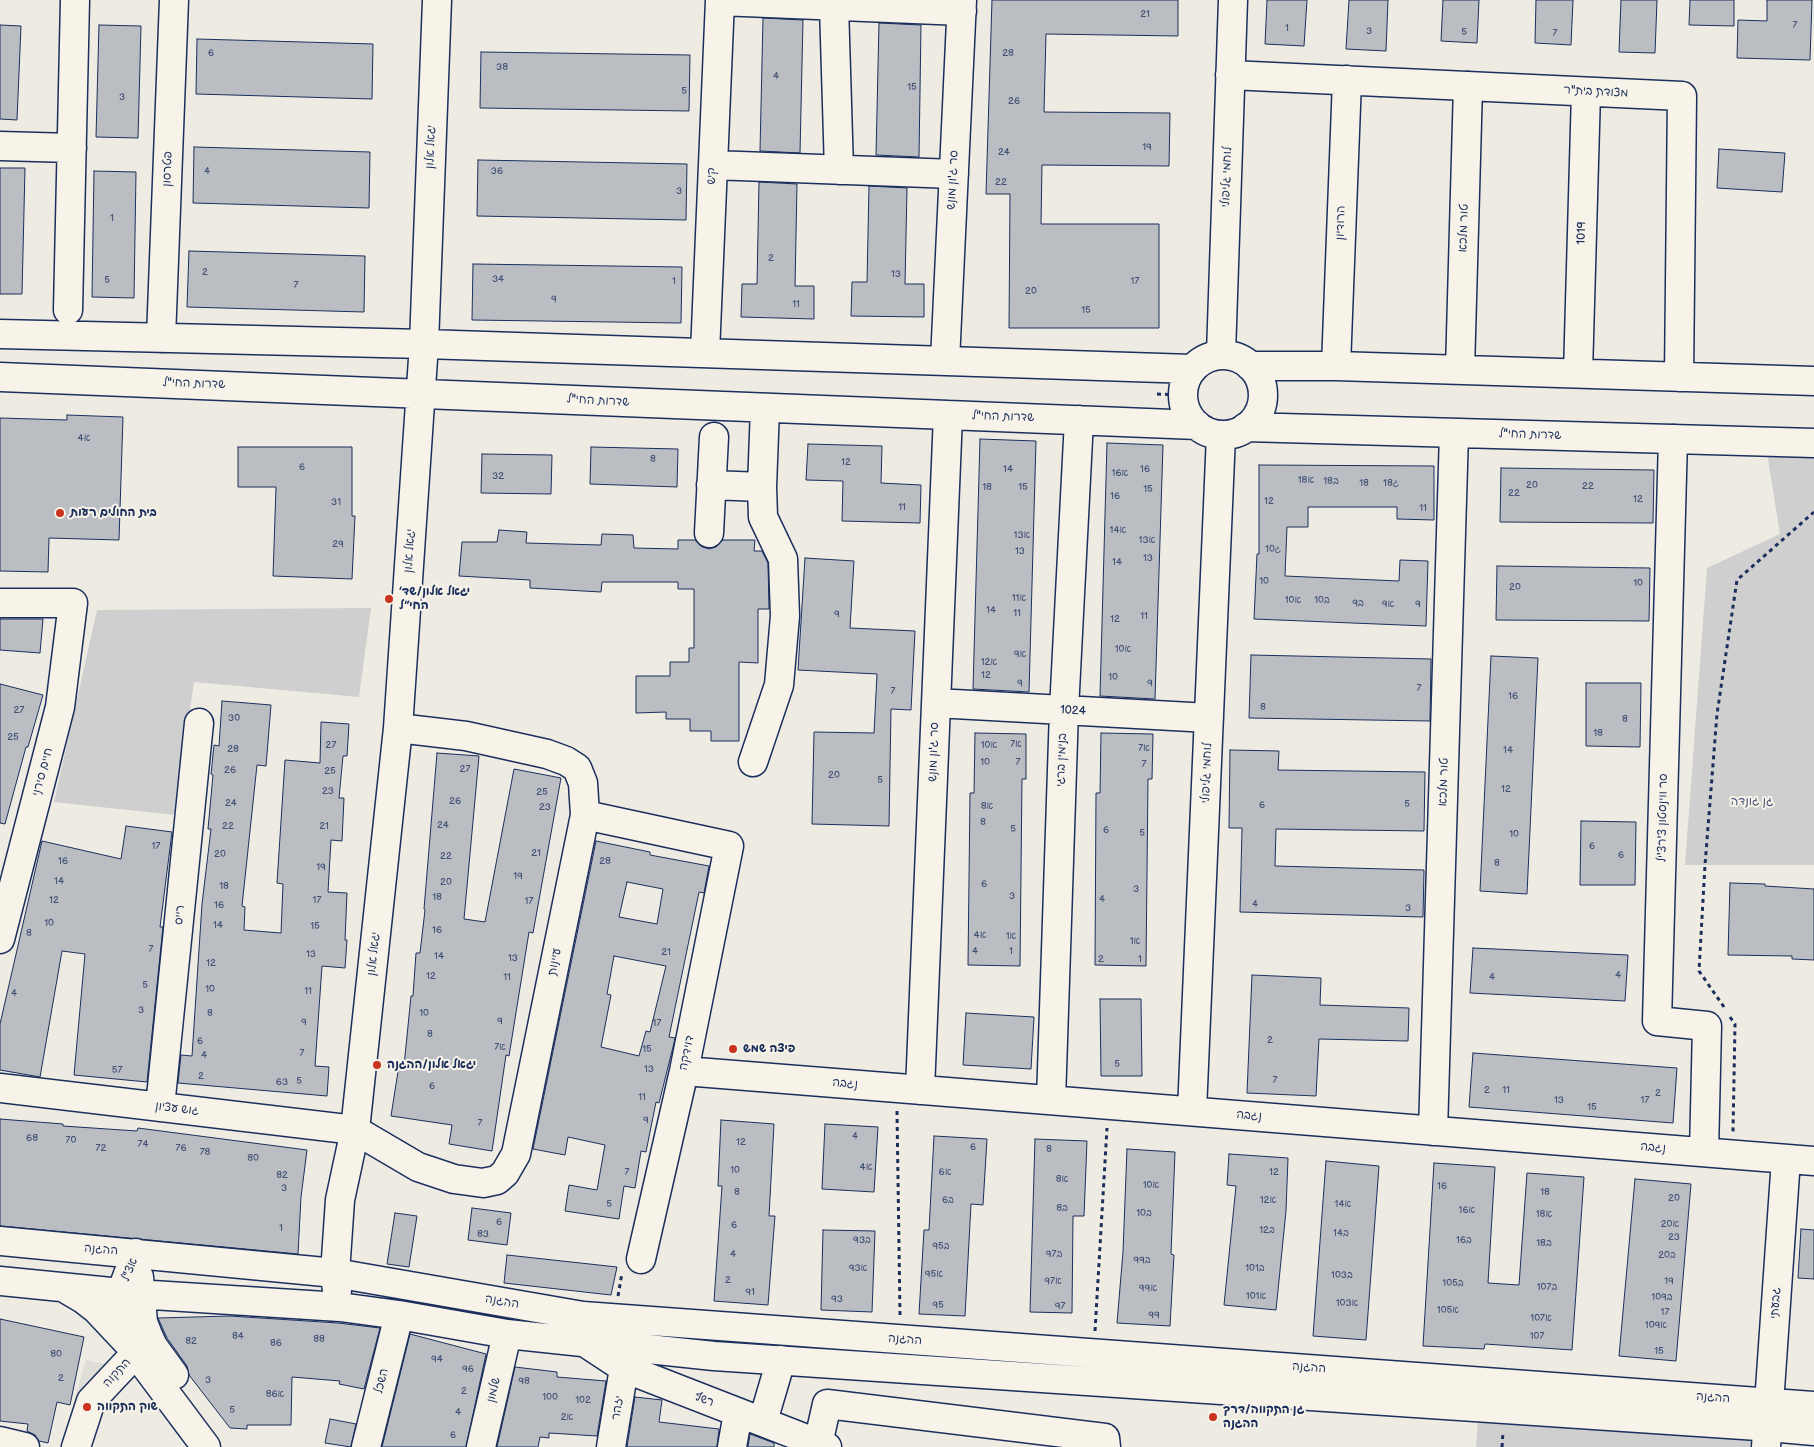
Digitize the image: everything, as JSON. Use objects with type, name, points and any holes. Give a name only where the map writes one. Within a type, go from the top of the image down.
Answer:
[{"type":"street","points":[[68,310],[75,0]]},
{"type":"street","name":"פטרסון","points":[[161,338],[174,0]]},
{"type":"street","name":"יגאל אלון","points":[[340,1307],[343,1274],[340,1200],[355,1130],[398,728],[424,344],[436,0]]},
{"type":"street","name":"לוחמי גליפולי","points":[[1221,354],[1233,0]]},
{"type":"street","points":[[720,1],[834,6],[962,5]]},
{"type":"street","name":"קיש","points":[[705,353],[720,1]]},
{"type":"street","name":"סר ג'ון מונש","points":[[945,361],[962,5]]},
{"type":"street","points":[[834,6],[839,170]]},
{"type":"street","name":"מצודת בית\"ר","points":[[1230,75],[1682,96],[1679,377]]},
{"type":"street","name":"הרודיון","points":[[1336,366],[1347,80]]},
{"type":"street","name":"טור מלכא","points":[[1460,370],[1468,86]]},
{"type":"street","name":"1019","points":[[1578,374],[1586,92]]},
{"type":"street","points":[[0,146],[72,148]]},
{"type":"street","points":[[713,165],[954,174]]},
{"type":"street","points":[[0,334],[424,344],[1184,369],[1207,358],[1221,354],[1238,358],[1250,366],[1261,382],[1263,392],[1261,406],[1255,418],[1246,427]]},
{"type":"street","points":[[1250,366],[1336,366],[1814,381]]},
{"type":"street","points":[[1184,369],[1182,395],[1184,406],[1198,428]]},
{"type":"street","name":"שדרות החי\"ל","points":[[0,377],[1079,420],[1198,428],[1231,434],[1246,427],[1814,443]]},
{"type":"street","points":[[753,762],[778,685],[785,616],[783,560],[763,517],[762,487],[765,408]]},
{"type":"street","name":"סר ג'ון מונש","points":[[909,1089],[936,703],[948,415]]},
{"type":"street","name":"בנימין ברגי","points":[[1051,1100],[1064,710],[1079,420]]},
{"type":"street","name":"לוחמי גליפולי","points":[[1192,1111],[1209,718],[1198,428]]},
{"type":"street","name":"טור מלכא","points":[[1433,1131],[1454,433]]},
{"type":"street","points":[[709,533],[714,437]]},
{"type":"street","name":"סר ווינסטון צ'רצ'יל","points":[[1673,439],[1658,1021],[1707,1026],[1704,1152]]},
{"type":"street","points":[[711,485],[762,487]]},
{"type":"street","name":"חיים סירני","points":[[0,603],[73,603],[60,707],[0,939]]},
{"type":"street","name":"1024","points":[[936,703],[1209,718]]},
{"type":"street","name":"רייס","points":[[160,1107],[200,723]]},
{"type":"street","name":"עיינות","points":[[355,1130],[418,1167],[454,1179],[483,1183],[497,1180],[505,1173],[516,1154],[585,815],[583,783],[578,768],[566,761],[547,754],[466,736],[398,728]]},
{"type":"street","name":"דוידקה","points":[[585,815],[729,846],[684,1071],[632,1265]]},
{"type":"street","name":"נגבה","points":[[684,1071],[1814,1161]]},
{"type":"street","name":"גוש עציון","points":[[0,1088],[355,1130]]},
{"type":"street","name":"גבעתי","points":[[1768,1425],[1786,1159]]},
{"type":"street","name":"ההגנה","points":[[0,1241],[343,1274],[584,1316],[1094,1353],[1814,1431]]},
{"type":"street","name":"אצ\"ל","points":[[136,1253],[131,1293],[121,1312],[132,1349],[201,1444]]},
{"type":"street","name":"ההגנה","points":[[0,1281],[131,1293],[340,1307],[508,1334],[714,1356],[1768,1425],[1814,1406]]},
{"type":"street","points":[[57,1286],[72,1292],[96,1309],[132,1349]]},
{"type":"street","name":"אצ\"ל","points":[[131,1293],[153,1346],[213,1426],[226,1447]]},
{"type":"street","name":"השכל","points":[[366,1447],[399,1315]]},
{"type":"street","name":"שלמון","points":[[481,1447],[508,1334]]},
{"type":"street","name":"רשף","points":[[586,1343],[624,1368],[822,1445]]},
{"type":"street","name":"התקוה","points":[[76,1447],[91,1401],[132,1349]]},
{"type":"street","points":[[732,1447],[750,1417],[772,1394],[781,1360]]},
{"type":"street","name":"יזהר","points":[[612,1447],[624,1368]]},
{"type":"street","points":[[822,1445],[827,1404],[1106,1438],[1106,1447]]},
{"type":"street","points":[[0,1441],[25,1447]]},
{"type":"path","points":[[1184,369],[1174,395],[1198,428]]},
{"type":"path","points":[[1725,1009],[1699,971],[1717,714],[1737,580],[1814,512]]},
{"type":"path","points":[[1730,1016],[1735,1024],[1733,1155]]},
{"type":"path","points":[[900,1339],[909,1089]]},
{"type":"path","points":[[1094,1353],[1108,1105]]},
{"type":"path","points":[[618,1295],[632,1265]]},
{"type":"shaded area","name":"שוק התקווה","points":[[86,1360],[113,1366],[90,1447],[61,1447]]},
{"type":"green space","name":"גן גונדה","points":[[1767,453],[1814,453],[1814,865],[1685,865],[1707,568],[1780,534]]},
{"type":"green space","points":[[371,608],[359,697],[194,682],[174,815],[54,802],[97,610]]},
{"type":"green space","points":[[1478,1420],[1752,1436],[1751,1447],[1476,1447]]},
{"type":"building","points":[[992,0],[1178,0],[1178,36],[1046,34],[1044,112],[1170,113],[1169,166],[1042,165],[1041,224],[1159,224],[1159,328],[1009,328],[1010,194],[986,194]]},
{"type":"building","points":[[1267,0],[1307,0],[1304,46],[1265,44]]},
{"type":"building","points":[[1349,0],[1388,0],[1386,51],[1346,49]]},
{"type":"building","points":[[1443,0],[1479,0],[1477,43],[1441,41]]},
{"type":"building","points":[[1536,0],[1573,0],[1571,45],[1535,43]]},
{"type":"building","points":[[1621,0],[1657,0],[1655,53],[1619,52]]},
{"type":"building","points":[[1690,0],[1734,0],[1734,26],[1689,25]]},
{"type":"building","points":[[1767,0],[1812,0],[1810,60],[1737,58],[1738,20],[1767,21]]},
{"type":"building","points":[[763,18],[803,20],[800,153],[760,151]]},
{"type":"building","points":[[879,23],[921,25],[919,157],[876,155]]},
{"type":"building","points":[[0,25],[21,26],[17,120],[0,119]]},
{"type":"building","points":[[99,25],[141,26],[138,138],[96,137]]},
{"type":"building","points":[[197,39],[373,44],[372,99],[196,94]]},
{"type":"building","points":[[481,52],[690,55],[689,111],[480,108]]},
{"type":"building","points":[[194,147],[370,152],[369,208],[193,203]]},
{"type":"building","points":[[1719,149],[1785,153],[1782,192],[1717,188]]},
{"type":"building","points":[[478,160],[687,164],[686,220],[477,216]]},
{"type":"building","points":[[0,168],[25,168],[22,294],[0,294]]},
{"type":"building","points":[[94,171],[136,172],[134,298],[92,297]]},
{"type":"building","points":[[759,182],[797,184],[795,286],[814,286],[814,319],[741,317],[742,284],[757,284]]},
{"type":"building","points":[[869,186],[907,188],[905,284],[924,284],[924,317],[851,316],[852,282],[867,282]]},
{"type":"building","points":[[189,251],[365,256],[364,312],[187,307]]},
{"type":"building","points":[[473,264],[682,267],[681,323],[472,320]]},
{"type":"building","name":"בית החולים רעות","points":[[67,415],[123,417],[119,540],[49,538],[48,572],[0,571],[0,418],[67,420]]},
{"type":"building","points":[[980,439],[1036,441],[1029,692],[973,689]]},
{"type":"building","points":[[1107,443],[1163,445],[1155,699],[1100,696]]},
{"type":"building","points":[[808,444],[882,446],[881,483],[921,485],[920,523],[842,521],[843,481],[806,480]]},
{"type":"building","points":[[238,447],[352,447],[352,516],[355,516],[352,579],[273,576],[276,487],[238,487]]},
{"type":"building","points":[[591,447],[678,449],[677,487],[590,484]]},
{"type":"building","points":[[482,454],[552,455],[551,494],[481,493]]},
{"type":"building","points":[[1259,465],[1434,466],[1434,520],[1397,519],[1397,507],[1308,507],[1308,527],[1287,527],[1285,576],[1399,581],[1400,560],[1428,561],[1426,626],[1254,619],[1257,554],[1259,554]]},
{"type":"building","points":[[1501,468],[1654,470],[1653,523],[1500,522]]},
{"type":"building","points":[[499,530],[527,532],[526,543],[601,545],[602,534],[633,535],[634,548],[678,549],[678,540],[695,540],[701,546],[709,549],[716,547],[723,540],[755,540],[754,551],[762,551],[768,563],[769,609],[758,609],[758,663],[739,662],[739,741],[711,741],[711,731],[690,731],[690,719],[666,719],[666,712],[636,713],[636,676],[670,676],[670,662],[689,662],[689,648],[694,648],[694,589],[678,589],[678,582],[602,582],[601,592],[530,588],[530,580],[459,576],[462,542],[497,542]]},
{"type":"building","points":[[805,558],[854,561],[850,628],[915,631],[911,710],[891,709],[889,826],[812,824],[814,732],[874,733],[877,674],[798,670]]},
{"type":"building","points":[[1497,566],[1650,568],[1649,621],[1496,620]]},
{"type":"building","points":[[0,619],[43,619],[40,653],[0,650]]},
{"type":"building","points":[[1251,655],[1431,659],[1430,721],[1249,718]]},
{"type":"building","points":[[1491,656],[1538,658],[1527,894],[1480,891]]},
{"type":"building","points":[[1586,683],[1641,683],[1640,747],[1586,746]]},
{"type":"building","points":[[0,684],[43,695],[28,747],[26,747],[5,824],[0,823]]},
{"type":"building","points":[[222,701],[271,705],[266,766],[257,765],[242,906],[245,907],[244,930],[281,933],[283,884],[277,883],[285,760],[320,763],[321,722],[349,724],[347,756],[343,756],[339,798],[344,798],[342,841],[331,840],[328,892],[347,893],[345,968],[322,966],[315,1066],[329,1067],[327,1096],[178,1083],[181,1055],[192,1056],[202,904],[211,829],[208,829],[213,775],[211,774],[214,745],[219,746]]},
{"type":"building","points":[[975,733],[1026,734],[1026,779],[1022,779],[1020,966],[968,965],[970,793],[974,793]]},
{"type":"building","points":[[1101,733],[1153,734],[1152,779],[1148,779],[1146,966],[1095,965],[1096,793],[1100,793]]},
{"type":"building","points":[[1230,750],[1279,751],[1278,770],[1425,772],[1424,831],[1276,829],[1275,866],[1424,870],[1423,917],[1240,912],[1242,828],[1229,828]]},
{"type":"building","points":[[437,753],[479,756],[464,919],[485,922],[514,769],[561,778],[533,933],[529,932],[509,1056],[506,1055],[492,1151],[449,1144],[452,1125],[391,1116],[399,1065],[404,1066],[411,996],[413,996],[416,953],[420,953]]},
{"type":"building","points":[[1581,821],[1636,822],[1635,885],[1580,885]]},
{"type":"building","points":[[126,826],[172,832],[160,927],[163,927],[147,1082],[74,1075],[85,954],[62,951],[40,1077],[0,1070],[0,1024],[42,841],[121,859]]},
{"type":"building","points":[[596,841],[650,852],[650,855],[709,866],[704,893],[699,892],[669,1037],[675,1038],[659,1103],[656,1102],[646,1152],[641,1151],[635,1188],[624,1186],[619,1219],[565,1211],[569,1185],[597,1190],[605,1145],[568,1137],[565,1155],[533,1149]],"holes":[[[627,882],[663,889],[657,924],[619,917]],[[614,956],[666,966],[650,1032],[646,1031],[639,1056],[601,1047],[611,995],[607,994]]]},
{"type":"building","points":[[1730,883],[1814,889],[1814,960],[1792,959],[1792,956],[1728,955]]},
{"type":"building","points":[[1473,948],[1628,955],[1625,1001],[1470,993]]},
{"type":"building","points":[[1252,975],[1321,978],[1320,1005],[1409,1008],[1408,1041],[1319,1039],[1316,1096],[1247,1093]]},
{"type":"building","points":[[1100,999],[1141,999],[1142,1076],[1101,1076]]},
{"type":"building","points":[[966,1013],[1034,1017],[1031,1069],[963,1065]]},
{"type":"building","points":[[1473,1053],[1677,1068],[1673,1123],[1469,1107]]},
{"type":"building","points":[[0,1119],[137,1131],[138,1128],[307,1150],[301,1197],[298,1254],[0,1226]]},
{"type":"building","points":[[721,1120],[774,1124],[769,1216],[775,1216],[768,1305],[714,1301],[722,1186],[718,1186]]},
{"type":"building","points":[[825,1124],[878,1127],[874,1192],[822,1189]]},
{"type":"building","points":[[934,1136],[987,1139],[983,1205],[971,1204],[965,1316],[919,1314],[924,1230],[929,1230]]},
{"type":"building","points":[[1035,1139],[1087,1141],[1084,1216],[1073,1216],[1072,1313],[1030,1312]]},
{"type":"building","points":[[1127,1149],[1175,1152],[1171,1254],[1174,1255],[1170,1326],[1117,1323],[1123,1252]]},
{"type":"building","points":[[1229,1154],[1288,1158],[1286,1211],[1276,1310],[1224,1305],[1236,1186],[1227,1185]]},
{"type":"building","points":[[1326,1161],[1379,1166],[1366,1340],[1313,1336]]},
{"type":"building","points":[[1434,1163],[1495,1167],[1488,1283],[1519,1285],[1527,1173],[1584,1177],[1572,1350],[1485,1344],[1484,1349],[1423,1346]]},
{"type":"building","points":[[1635,1179],[1691,1184],[1676,1361],[1619,1356]]},
{"type":"building","points":[[472,1208],[511,1213],[507,1245],[468,1240]]},
{"type":"building","points":[[395,1213],[417,1216],[409,1267],[387,1264]]},
{"type":"building","points":[[1801,1229],[1814,1230],[1814,1279],[1798,1278]]},
{"type":"building","points":[[823,1230],[875,1231],[872,1312],[821,1310]]},
{"type":"building","points":[[507,1255],[617,1267],[611,1295],[504,1283]]},
{"type":"building","points":[[230,1316],[338,1323],[380,1328],[364,1389],[339,1384],[340,1381],[292,1377],[291,1425],[247,1425],[247,1429],[230,1428],[189,1375],[187,1366],[167,1338],[158,1318]]},
{"type":"building","points":[[0,1319],[84,1337],[70,1405],[57,1402],[48,1443],[39,1441],[35,1435],[27,1431],[28,1424],[0,1421]]},
{"type":"building","points":[[410,1334],[486,1354],[466,1447],[382,1447]]},
{"type":"building","points":[[515,1367],[557,1372],[557,1377],[606,1381],[597,1436],[549,1433],[549,1438],[540,1437],[538,1447],[497,1447]]},
{"type":"building","points":[[635,1397],[662,1400],[659,1422],[719,1429],[717,1447],[627,1447]]},
{"type":"building","points":[[330,1419],[356,1424],[351,1447],[325,1443]]},
{"type":"building","points":[[750,1434],[774,1443],[774,1447],[748,1447]]},
{"type":"place","name":"בית החולים רעות","points":[[60,513]]},
{"type":"place","name":"יגאל אלון/שד׳ החי״ל","points":[[389,599]]},
{"type":"place","name":"פיצה שמש","points":[[733,1049]]},
{"type":"place","name":"יגאל אלון/ההגנה","points":[[377,1065]]},
{"type":"place","name":"שוק התקווה","points":[[87,1407]]},
{"type":"place","name":"גן התקווה/דרך ההגנה","points":[[1213,1417]]}]
